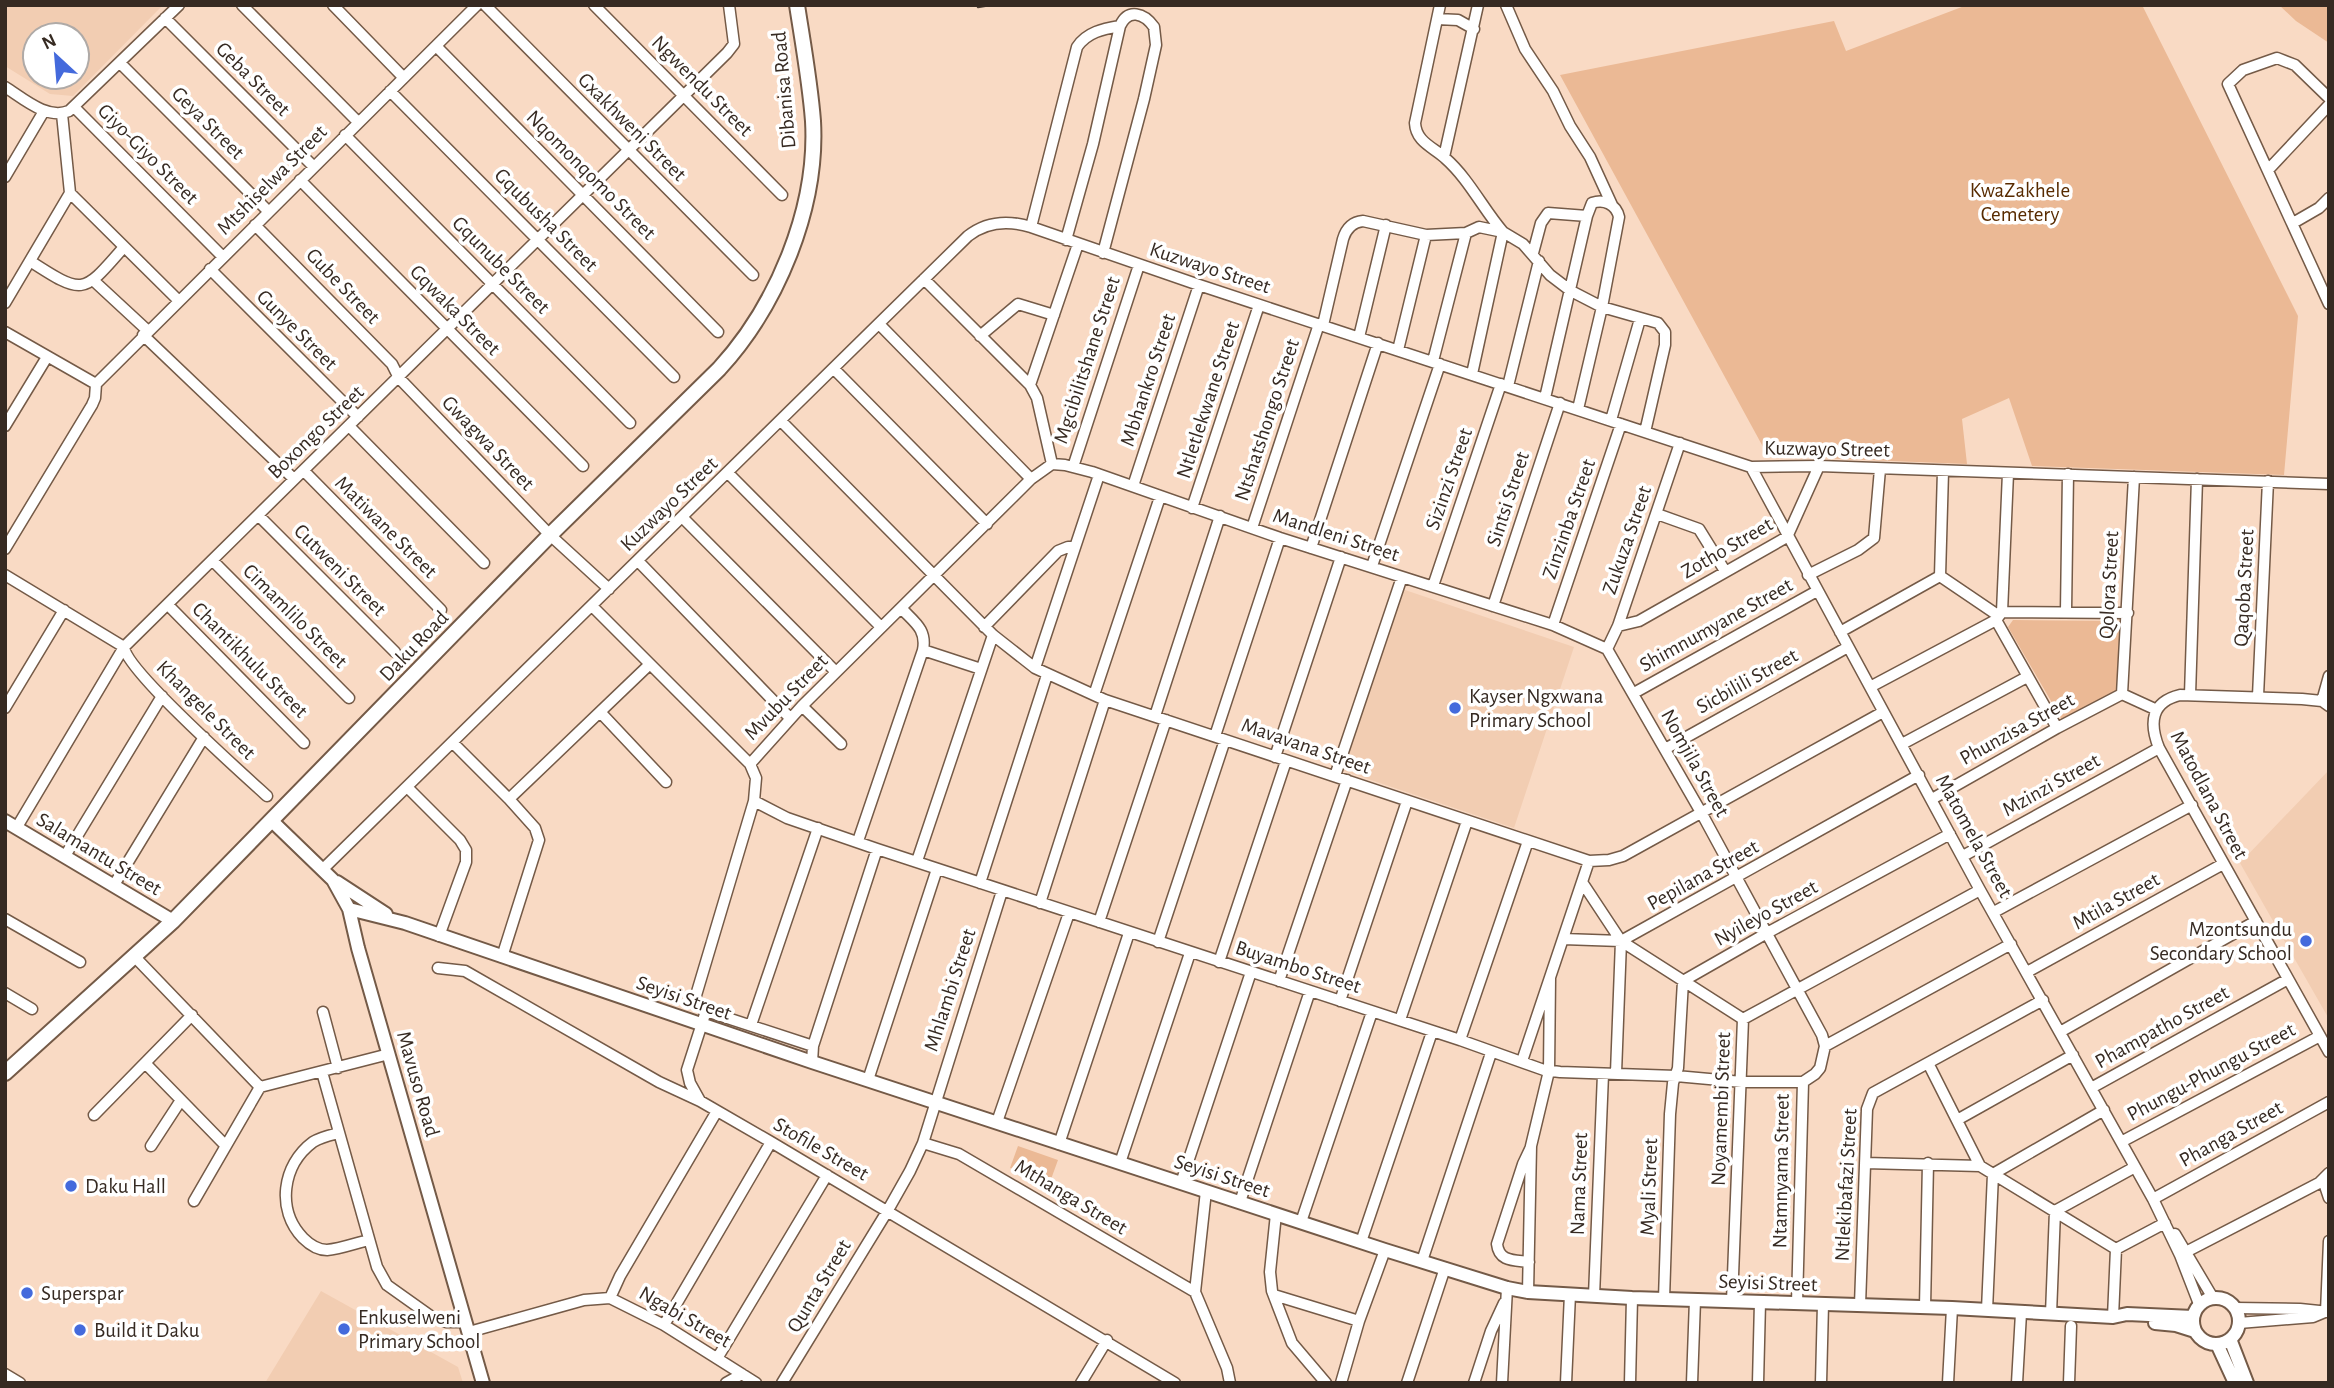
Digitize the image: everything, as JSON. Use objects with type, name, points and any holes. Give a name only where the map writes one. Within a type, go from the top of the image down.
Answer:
[{"type":"main road","name":"Dibanisa Road","points":[[797,5],[813,123],[811,163],[802,212]]},
{"type":"main road","name":"Daku Road","points":[[7,1070],[173,921],[550,535],[719,369],[742,343],[775,289],[802,212]]},
{"type":"street","points":[[5,87],[44,111],[62,114],[75,108],[179,5]]},
{"type":"street","points":[[242,5],[358,122]]},
{"type":"street","points":[[333,5],[403,78]]},
{"type":"street","name":"Mtshiselwa Street","points":[[96,384],[477,5]]},
{"type":"street","name":"Gxakhweni Street","points":[[485,5],[753,275]]},
{"type":"street","name":"Ngwendu Street","points":[[594,5],[782,195]]},
{"type":"street","name":"Boxongo Street","points":[[11,824],[124,647],[734,44],[729,5]]},
{"type":"street","points":[[1440,5],[1415,126],[1422,140],[1458,171],[1503,232],[1523,244],[1549,275],[1602,307],[1662,325],[1666,337],[1645,432]]},
{"type":"street","points":[[1444,157],[1478,5]]},
{"type":"street","points":[[1506,5],[1525,49],[1553,91],[1570,126],[1590,157],[1619,217],[1602,307],[1578,409]]},
{"type":"street","points":[[1066,240],[1093,144],[1120,26],[1125,18],[1135,13],[1141,14],[1154,27],[1156,39],[1144,99],[1103,253]]},
{"type":"street","name":"Geba Street","points":[[165,18],[313,166]]},
{"type":"street","points":[[1437,19],[1458,20],[1474,29]]},
{"type":"street","points":[[1031,227],[1077,47],[1089,35],[1120,26]]},
{"type":"street","name":"Nqomonqomo Street","points":[[436,46],[719,331]]},
{"type":"street","points":[[2327,296],[2229,87],[2230,81],[2243,70],[2277,58],[2295,65],[2329,98]]},
{"type":"street","name":"Geya Street","points":[[120,63],[268,211]]},
{"type":"street","name":"Gqubusha Street","points":[[390,91],[674,377]]},
{"type":"street","points":[[2267,170],[2329,105]]},
{"type":"street","name":"Giyo-Giyo Street","points":[[75,108],[222,256]]},
{"type":"street","points":[[5,177],[44,111]]},
{"type":"street","points":[[5,303],[70,193],[62,114]]},
{"type":"street","name":"Gqunube Street","points":[[345,135],[630,423]]},
{"type":"street","name":"Gqwaka Street","points":[[300,180],[583,466]]},
{"type":"street","points":[[70,193],[178,300]]},
{"type":"street","points":[[2292,223],[2319,208],[2329,198]]},
{"type":"street","points":[[1545,398],[1587,216],[1594,202],[1612,205]]},
{"type":"street","name":"Sizinzi Street","points":[[1433,586],[1504,385],[1536,257],[1541,223],[1548,213],[1587,216]]},
{"type":"street","name":"Ntshatshongo Street","points":[[1252,527],[1321,324],[1348,229],[1354,223],[1363,221],[1426,235],[1466,233],[1479,227],[1503,232]]},
{"type":"street","name":"Kuzwayo Street","points":[[324,869],[968,236],[981,228],[1002,223],[1031,227],[1751,467],[1819,466],[2329,484]]},
{"type":"street","name":"Gube Street","points":[[255,225],[392,364],[399,378]]},
{"type":"street","points":[[1359,337],[1386,225]]},
{"type":"street","points":[[1472,374],[1503,232]]},
{"type":"street","points":[[1372,566],[1436,363],[1466,233]]},
{"type":"street","points":[[1398,350],[1426,235]]},
{"type":"street","points":[[1030,385],[1078,244]]},
{"type":"street","points":[[30,261],[69,285],[86,284],[94,281],[124,247]]},
{"type":"street","name":"Mgcibilitshane Street","points":[[1073,467],[1139,265]]},
{"type":"street","name":"Gunye Street","points":[[210,269],[358,417]]},
{"type":"street","points":[[924,279],[1030,385],[1039,404],[1052,464]]},
{"type":"street","points":[[94,281],[294,479]]},
{"type":"street","name":"Mbhankro Street","points":[[1133,486],[1199,285]]},
{"type":"street","points":[[980,336],[1018,304],[1054,315]]},
{"type":"street","name":"Ntletlekwane Street","points":[[1192,508],[1259,305]]},
{"type":"street","name":"Zinzinba Street","points":[[1553,625],[1616,422],[1640,319]]},
{"type":"street","points":[[879,324],[1031,479]]},
{"type":"street","points":[[5,332],[96,384],[92,405],[5,550]]},
{"type":"street","points":[[1311,548],[1378,343]]},
{"type":"street","points":[[5,426],[47,356]]},
{"type":"street","points":[[834,369],[987,524]]},
{"type":"street","name":"Gwagwa Street","points":[[399,378],[550,535],[610,589]]},
{"type":"street","name":"Sintsi Street","points":[[1493,606],[1560,403]]},
{"type":"street","name":"Mavavana Street","points":[[781,421],[984,627],[1047,675],[1105,700],[1589,861],[1623,856],[1883,712]]},
{"type":"street","points":[[349,426],[484,563]]},
{"type":"street","name":"Zukuza Street","points":[[1607,649],[1618,626],[1680,443]]},
{"type":"street","name":"Mandleni Street","points":[[1052,464],[1099,474],[1280,538],[1553,625],[1607,649]]},
{"type":"street","name":"Mvubu Street","points":[[700,1101],[690,1083],[688,1070],[706,1012],[694,1002],[754,802],[756,778],[750,764],[790,718],[881,627],[1031,479],[1052,464]]},
{"type":"street","name":"Zotho Street","points":[[1618,626],[1639,621],[1787,537],[1819,466]]},
{"type":"street","name":"Matomela Street","points":[[1751,467],[1980,890],[2165,1223],[2213,1298]]},
{"type":"street","points":[[1808,575],[1858,550],[1874,538],[1877,531],[1880,469]]},
{"type":"street","name":"Matiwane Street","points":[[304,471],[441,610]]},
{"type":"street","points":[[1940,576],[1943,471]]},
{"type":"street","points":[[728,473],[881,627]]},
{"type":"street","points":[[2008,473],[1999,616],[2027,677],[2057,728]]},
{"type":"street","points":[[1035,668],[1099,474]]},
{"type":"street","points":[[2066,611],[2068,474]]},
{"type":"street","name":"Qolora Street","points":[[2122,694],[2134,477]]},
{"type":"street","points":[[2190,695],[2197,479]]},
{"type":"street","name":"Qaqoba Street","points":[[2258,696],[2268,481]]},
{"type":"street","points":[[1094,695],[1160,497]]},
{"type":"street","points":[[1657,514],[1699,529],[1725,571]]},
{"type":"street","name":"Cutweni Street","points":[[258,515],[395,652]]},
{"type":"street","points":[[1155,716],[1220,516]]},
{"type":"street","points":[[682,517],[836,672]]},
{"type":"street","points":[[1158,942],[1280,538]]},
{"type":"street","points":[[984,627],[1058,551],[1075,547]]},
{"type":"street","points":[[1275,757],[1341,557]]},
{"type":"street","name":"Cimamlilo Street","points":[[213,561],[349,698]]},
{"type":"street","points":[[638,561],[790,718]]},
{"type":"street","points":[[1940,576],[1999,616]]},
{"type":"street","points":[[1840,632],[1940,576]]},
{"type":"street","points":[[1335,776],[1402,577]]},
{"type":"street","points":[[6,579],[124,647]]},
{"type":"street","name":"Shimnumyane Street","points":[[1634,693],[1817,591]]},
{"type":"street","name":"Chantikhulu Street","points":[[168,605],[304,743]]},
{"type":"street","points":[[592,606],[750,764]]},
{"type":"street","points":[[858,841],[923,650],[922,631],[901,608]]},
{"type":"street","points":[[5,708],[64,610]]},
{"type":"street","points":[[1870,687],[1999,616],[2066,611],[2128,613]]},
{"type":"street","points":[[918,861],[993,635]]},
{"type":"street","name":"Khangele Street","points":[[124,647],[129,661],[162,696],[267,796]]},
{"type":"street","name":"Sicbilili Street","points":[[1665,749],[1848,648]]},
{"type":"street","name":"Nomjila Street","points":[[1607,649],[1702,814],[1822,1035],[1825,1046]]},
{"type":"street","points":[[923,650],[981,669]]},
{"type":"street","points":[[509,799],[650,664]]},
{"type":"street","points":[[980,883],[1047,675]]},
{"type":"street","points":[[2325,704],[2329,676]]},
{"type":"street","points":[[1902,744],[2027,677]]},
{"type":"street","points":[[2122,694],[2157,710]]},
{"type":"street","name":"Phunzisa Street","points":[[1932,799],[2122,694]]},
{"type":"street","name":"Matodlana Street","points":[[2325,704],[2258,696],[2190,695],[2168,699],[2157,710],[2152,725],[2159,748],[2329,1052]]},
{"type":"street","points":[[65,856],[162,696]]},
{"type":"street","points":[[1040,903],[1105,700]]},
{"type":"street","points":[[802,706],[841,744]]},
{"type":"street","points":[[601,713],[666,782]]},
{"type":"street","points":[[1099,922],[1166,720]]},
{"type":"street","points":[[114,885],[204,737]]},
{"type":"street","points":[[453,743],[535,828],[539,840],[502,957]]},
{"type":"street","name":"Mzinzi Street","points":[[1963,856],[2159,748]]},
{"type":"street","points":[[1219,962],[1286,761]]},
{"type":"street","name":"Pepilana Street","points":[[1621,942],[1919,775]]},
{"type":"street","points":[[1279,981],[1348,780]]},
{"type":"street","points":[[408,788],[460,840],[466,850],[466,862],[439,936]]},
{"type":"street","points":[[1340,1001],[1406,801]]},
{"type":"street","name":"Buyambo Street","points":[[754,802],[787,818],[877,849],[1549,1071],[1676,1076],[1742,1082],[1802,1082]]},
{"type":"street","points":[[1994,912],[2192,805]]},
{"type":"street","name":"Mavuso Road","points":[[272,821],[324,869],[349,909],[482,1383]]},
{"type":"street","points":[[1400,1020],[1467,821]]},
{"type":"street","name":"Salamantu Street","points":[[11,824],[173,921]]},
{"type":"street","points":[[751,1025],[818,828]]},
{"type":"street","name":"Nyileyo Street","points":[[1683,981],[1950,834]]},
{"type":"street","points":[[1460,1040],[1528,841]]},
{"type":"street","points":[[812,1062],[813,1046],[877,849]]},
{"type":"street","points":[[1522,1061],[1589,861]]},
{"type":"street","name":"Mtila Street","points":[[2027,972],[2223,864]]},
{"type":"street","points":[[868,1080],[937,869]]},
{"type":"street","points":[[333,880],[379,910],[405,923]]},
{"type":"street","points":[[1582,881],[1621,942],[1743,1019]]},
{"type":"street","name":"Noyamembi Street","points":[[1732,1301],[1743,1019],[1980,890]]},
{"type":"street","name":"Mhlambi Street","points":[[923,1143],[1002,891]]},
{"type":"street","name":"Seyisi Street","points":[[349,909],[405,923],[1059,1144],[1385,1251],[1445,1268],[1506,1294],[1528,1292],[1952,1308],[2113,1317],[2127,1314],[2193,1317]]},
{"type":"street","points":[[997,1122],[1069,913]]},
{"type":"street","points":[[5,919],[79,962]]},
{"type":"street","points":[[358,948],[360,936],[366,926],[371,922],[386,919]]},
{"type":"street","points":[[2060,1032],[2256,921]]},
{"type":"street","points":[[1059,1144],[1129,933]]},
{"type":"street","points":[[1563,939],[1621,942]]},
{"type":"street","points":[[1616,1073],[1621,942]]},
{"type":"street","points":[[1802,1082],[1820,1068],[1825,1046],[2011,944]]},
{"type":"street","points":[[1120,1163],[1190,953]]},
{"type":"street","points":[[132,956],[260,1087]]},
{"type":"street","name":"Stofile Street","points":[[438,968],[465,971],[659,1082],[700,1101],[1107,1340],[1175,1383]]},
{"type":"street","points":[[1181,1183],[1251,972]]},
{"type":"street","points":[[1529,1262],[1503,1258],[1497,1244],[1531,1146],[1549,1071],[1550,978]]},
{"type":"street","name":"Phampatho Street","points":[[2091,1088],[2288,979]]},
{"type":"street","points":[[1676,1076],[1683,981]]},
{"type":"street","points":[[1240,1202],[1310,991]]},
{"type":"street","points":[[5,993],[32,1009]]},
{"type":"street","name":"Ntlekibafazi Street","points":[[1860,1305],[1867,1109],[1873,1093],[2043,1000]]},
{"type":"street","points":[[323,1012],[338,1068]]},
{"type":"street","points":[[706,1012],[813,1046]]},
{"type":"street","points":[[1301,1222],[1372,1012]]},
{"type":"street","points":[[94,1115],[192,1015]]},
{"type":"street","points":[[1361,1242],[1433,1032]]},
{"type":"street","name":"Phungu-Phungu Street","points":[[2121,1142],[2320,1036]]},
{"type":"street","points":[[1422,1261],[1491,1053]]},
{"type":"street","points":[[194,1200],[260,1087],[389,1054]]},
{"type":"street","points":[[1957,1120],[2073,1055]]},
{"type":"street","points":[[145,1063],[226,1146]]},
{"type":"street","points":[[1928,1063],[1980,1166]]},
{"type":"street","points":[[322,1072],[377,1267],[387,1285],[432,1317],[468,1327]]},
{"type":"street","name":"Nama Street","points":[[1594,1296],[1603,1074]]},
{"type":"street","name":"Myali Street","points":[[1664,1299],[1670,1114],[1676,1076]]},
{"type":"street","name":"Ntamnyama Street","points":[[1797,1303],[1802,1082]]},
{"type":"street","points":[[151,1146],[181,1100]]},
{"type":"street","name":"Phanga Street","points":[[2153,1199],[2329,1102]]},
{"type":"street","points":[[610,1298],[620,1276],[717,1111]]},
{"type":"street","points":[[1993,1174],[2104,1111]]},
{"type":"street","points":[[339,1133],[316,1140],[302,1154],[286,1185],[286,1206],[297,1231],[312,1246],[327,1250],[369,1240]]},
{"type":"street","points":[[664,1325],[771,1142]]},
{"type":"street","name":"Qunta Street","points":[[783,1382],[888,1210],[923,1143]]},
{"type":"street","name":"Mthanga Street","points":[[923,1143],[959,1154],[1195,1292]]},
{"type":"street","points":[[1528,1292],[1531,1146]]},
{"type":"street","points":[[1865,1163],[1980,1166],[2120,1247]]},
{"type":"street","points":[[1925,1307],[1928,1163]]},
{"type":"street","points":[[2055,1211],[2135,1167]]},
{"type":"street","points":[[1987,1310],[1993,1174]]},
{"type":"street","points":[[718,1357],[827,1175]]},
{"type":"street","points":[[2183,1253],[2326,1177],[2329,1198]]},
{"type":"street","points":[[1206,1191],[1195,1292],[1227,1368],[1230,1383]]},
{"type":"street","points":[[2051,1314],[2055,1211]]},
{"type":"street","points":[[1276,1214],[1270,1278],[1274,1295],[1292,1343],[1326,1383]]},
{"type":"street","points":[[2120,1247],[2165,1223]]},
{"type":"street","points":[[2327,1312],[2329,1241]]},
{"type":"street","points":[[2113,1317],[2120,1247]]},
{"type":"street","points":[[1341,1383],[1359,1321],[1385,1251]]},
{"type":"street","name":"Matomela Street","points":[[2183,1253],[2199,1304]]},
{"type":"street","points":[[1407,1383],[1445,1268]]},
{"type":"street","points":[[1474,1383],[1506,1294]]},
{"type":"street","points":[[1502,1383],[1506,1294]]},
{"type":"street","points":[[1566,1383],[1570,1294]]},
{"type":"street","points":[[1274,1295],[1359,1321]]},
{"type":"street","name":"Ngabi Street","points":[[468,1327],[584,1300],[610,1298],[664,1325],[756,1383]]},
{"type":"street","points":[[1630,1383],[1632,1298]]},
{"type":"street","points":[[2235,1308],[2239,1323],[2237,1330],[2223,1342],[2204,1341],[2195,1331],[2193,1317],[2199,1304],[2213,1298],[2223,1299],[2235,1308],[2327,1312]]},
{"type":"street","points":[[1692,1383],[1695,1300]]},
{"type":"street","points":[[1758,1383],[1760,1302]]},
{"type":"street","points":[[1821,1383],[1823,1304]]},
{"type":"street","points":[[1948,1383],[1952,1308]]},
{"type":"street","points":[[2239,1323],[2313,1317],[2327,1312]]},
{"type":"street","points":[[2017,1383],[2021,1313]]},
{"type":"street","name":"Seyisi Street","points":[[2113,1317],[2125,1321],[2176,1325],[2195,1331]]},
{"type":"street","points":[[2069,1383],[2071,1326]]},
{"type":"street","points":[[1080,1383],[1107,1340]]},
{"type":"street","points":[[2223,1342],[2235,1383]]},
{"type":"street","points":[[2223,1342],[2246,1383]]},
{"type":"street","points":[[5,1374],[20,1383]]},
{"type":"street","points":[[726,1383],[742,1374]]},
{"type":"shaded area","points":[[5,5],[163,5],[91,78],[91,21],[21,21],[21,76],[5,66]]},
{"type":"shaded area","points":[[45,91],[78,91],[73,96]]},
{"type":"shaded area","name":"Kayser Ngxwana Primary School","points":[[1405,590],[1574,647],[1514,828],[1335,768],[1395,595]]},
{"type":"shaded area","name":"Mzontsundu Secondary School","points":[[2329,770],[2329,1019],[2240,863]]},
{"type":"shaded area","name":"Enkuselweni Primary School","points":[[321,1291],[458,1367],[463,1383],[265,1383]]},
{"type":"green space","name":"KwaZakhele Cemetery","points":[[1967,5],[2142,5],[2298,316],[2284,475],[2032,466],[2009,398],[1962,419],[1967,464],[1768,456],[1560,75],[1834,21],[1846,51]]},
{"type":"green space","points":[[2279,5],[2329,5],[2329,43],[2296,21]]},
{"type":"green space","points":[[2013,620],[2122,621],[2117,692],[2062,720],[2008,627]]},
{"type":"green space","points":[[1018,1146],[1058,1160],[1050,1182],[1010,1168]]},
{"type":"railway","points":[[978,7],[990,5]]},
{"type":"place","name":"Kayser Ngxwana Primary School","points":[[1455,708]]},
{"type":"place","name":"Mzontsundu Secondary School","points":[[2306,941]]},
{"type":"place","name":"Daku Hall","points":[[71,1186]]},
{"type":"place","name":"Superspar","points":[[27,1293]]},
{"type":"place","name":"Enkuselweni Primary School","points":[[344,1329]]},
{"type":"place","name":"Build it Daku","points":[[80,1330]]}]
